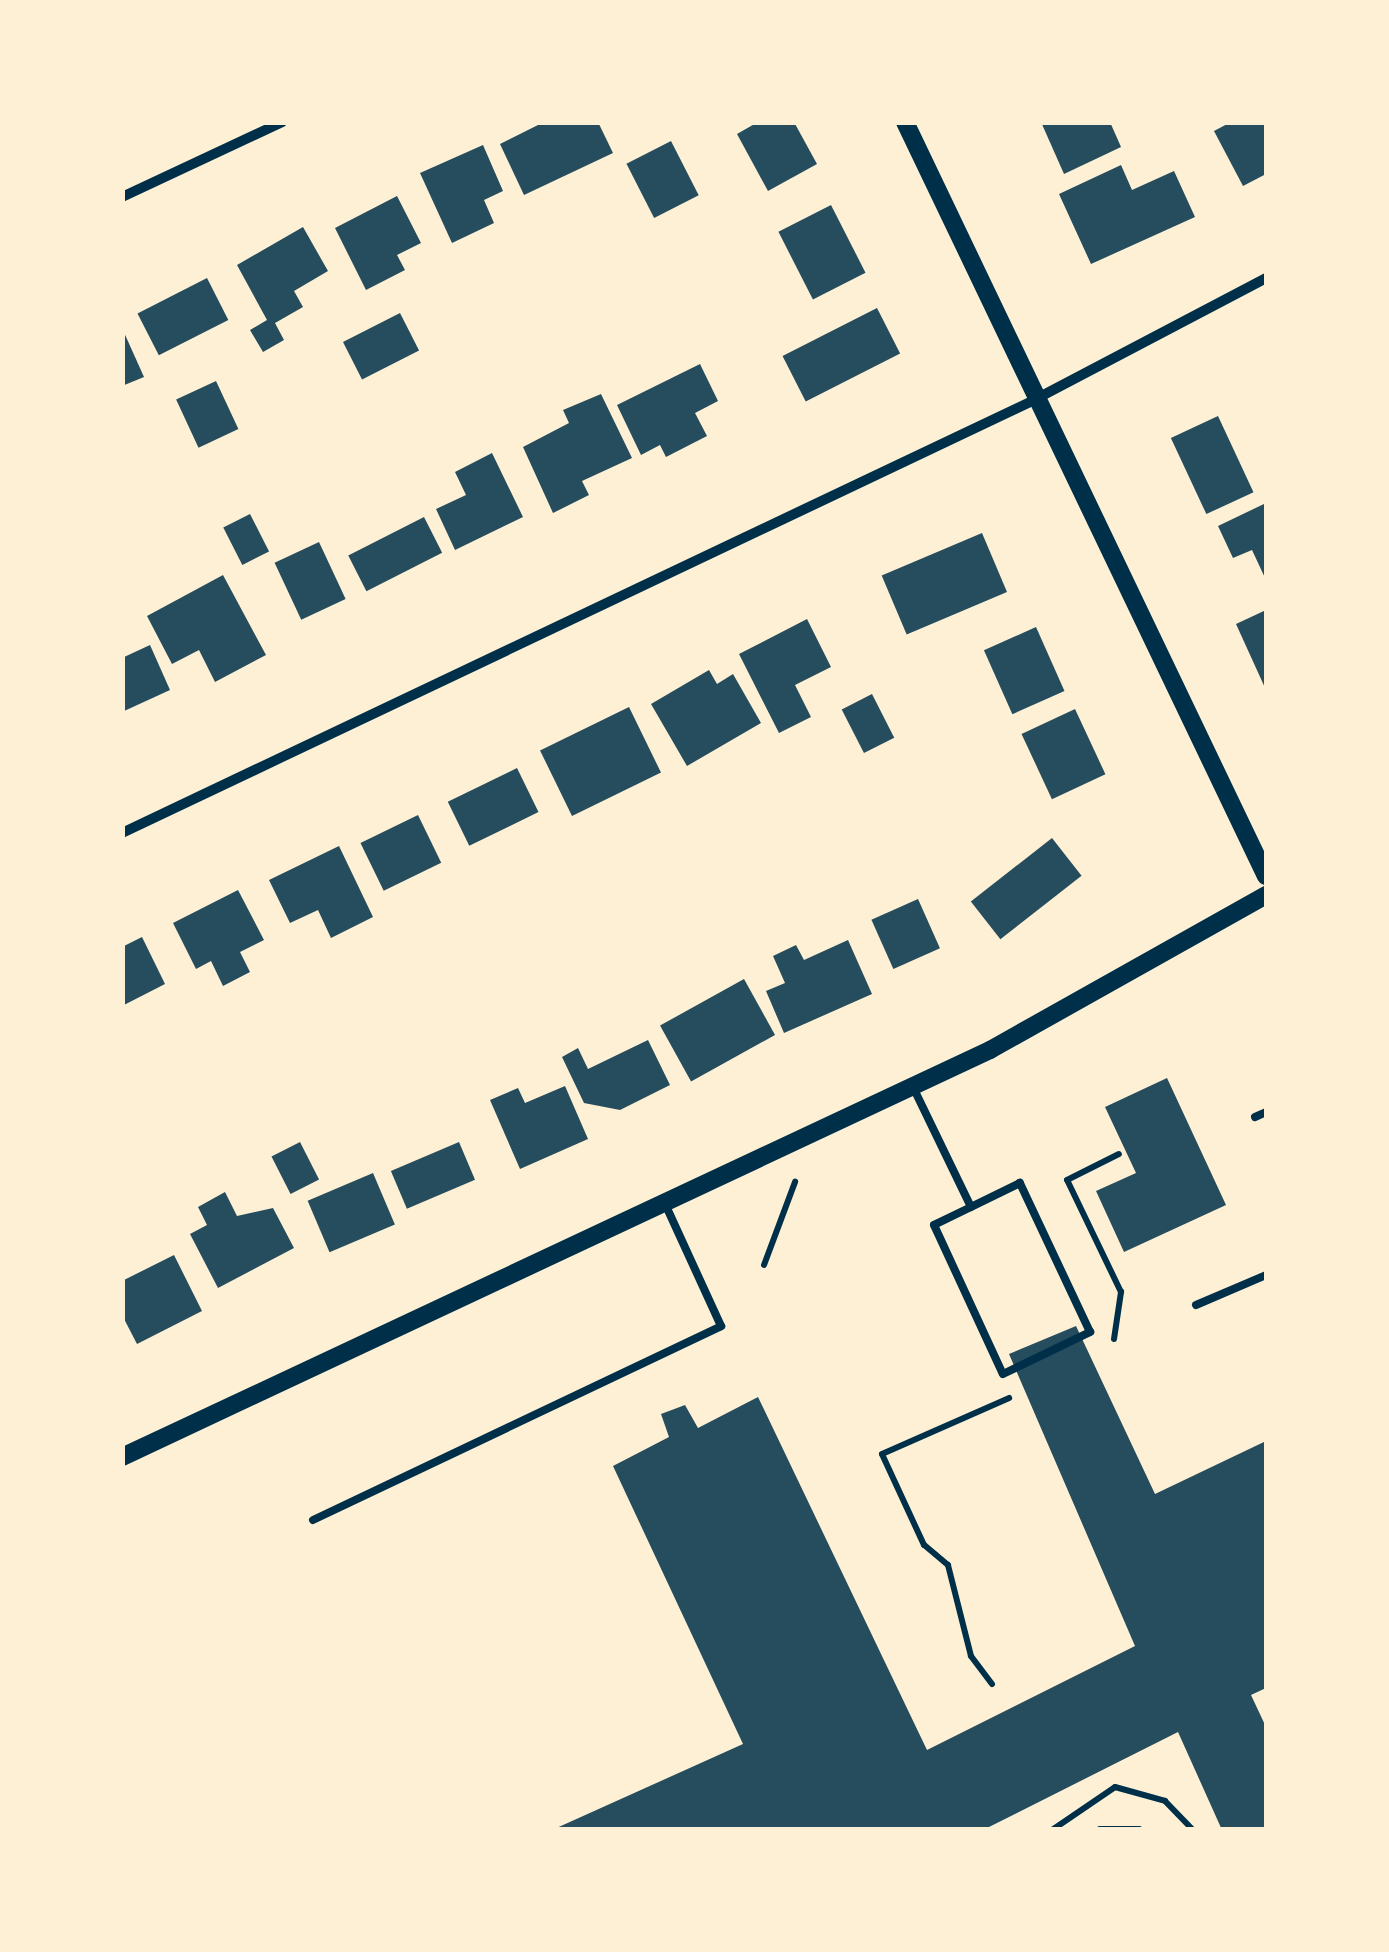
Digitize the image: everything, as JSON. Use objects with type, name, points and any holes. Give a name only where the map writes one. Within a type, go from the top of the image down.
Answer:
[{"type":"street","points":[[122,197],[282,122]]},
{"type":"street","points":[[905,122],[1032,401],[1266,876]]},
{"type":"street","points":[[122,832],[1032,401],[1266,278]]},
{"type":"street","points":[[122,1457],[666,1206],[913,1087],[1266,895]]},
{"type":"lane","points":[[913,1087],[970,1207]]},
{"type":"lane","points":[[1255,1117],[1266,1112]]},
{"type":"lane","points":[[1020,1183],[1090,1332],[1003,1374],[934,1224],[970,1207],[1020,1183]]},
{"type":"lane","points":[[313,1520],[720,1326],[666,1206]]},
{"type":"lane","points":[[1196,1305],[1266,1275]]},
{"type":"lane","points":[[1100,1830],[1139,1830]]},
{"type":"path","points":[[1102,1351],[1123,1316],[1121,1292],[1068,1180],[1120,1154]]},
{"type":"path","points":[[764,1264],[795,1182]]},
{"type":"path","points":[[992,1684],[970,1656],[948,1565],[924,1545],[882,1454],[1016,1395]]},
{"type":"building","points":[[544,122],[598,122],[613,153],[524,195],[500,144]]},
{"type":"building","points":[[758,122],[794,122],[817,164],[768,191],[737,134]]},
{"type":"building","points":[[1041,122],[1110,122],[1121,147],[1064,174]]},
{"type":"building","points":[[1231,122],[1266,122],[1266,174],[1243,186],[1214,131]]},
{"type":"building","points":[[671,141],[699,195],[654,218],[626,164]]},
{"type":"building","points":[[483,145],[503,191],[484,200],[494,223],[452,243],[420,173]]},
{"type":"building","points":[[1121,165],[1132,190],[1174,171],[1195,217],[1091,264],[1059,194]]},
{"type":"building","points":[[397,196],[421,243],[397,255],[405,270],[366,290],[335,228]]},
{"type":"building","points":[[831,205],[866,273],[813,300],[778,232]]},
{"type":"building","points":[[303,227],[328,271],[294,291],[303,307],[275,323],[284,340],[263,352],[250,330],[267,320],[237,265]]},
{"type":"building","points":[[207,278],[228,320],[159,355],[138,313]]},
{"type":"building","points":[[877,308],[900,353],[806,402],[783,356]]},
{"type":"building","points":[[400,313],[419,350],[362,379],[343,342]]},
{"type":"building","points":[[122,328],[144,377],[122,386]]},
{"type":"building","points":[[700,364],[718,401],[695,413],[707,436],[666,457],[660,445],[641,455],[617,405]]},
{"type":"building","points":[[216,381],[238,429],[199,448],[176,400]]},
{"type":"building","points":[[601,394],[632,458],[582,481],[589,495],[553,513],[523,447],[569,423],[563,410]]},
{"type":"building","points":[[1218,416],[1253,492],[1206,514],[1171,438]]},
{"type":"building","points":[[492,453],[523,517],[455,550],[436,509],[466,495],[455,472]]},
{"type":"building","points":[[1266,503],[1266,580],[1252,550],[1233,558],[1218,526]]},
{"type":"building","points":[[250,514],[269,551],[242,565],[223,528]]},
{"type":"building","points":[[424,517],[442,553],[366,591],[348,556]]},
{"type":"building","points":[[982,533],[1007,592],[907,635],[882,576]]},
{"type":"building","points":[[319,542],[346,599],[301,620],[275,563]]},
{"type":"building","points":[[223,575],[266,655],[215,682],[199,650],[172,664],[147,616]]},
{"type":"building","points":[[1266,610],[1266,690],[1236,624]]},
{"type":"building","points":[[807,619],[831,667],[795,685],[811,717],[779,733],[739,654]]},
{"type":"building","points":[[1036,627],[1064,691],[1012,714],[984,650]]},
{"type":"building","points":[[150,645],[170,690],[122,712],[122,658]]},
{"type":"building","points":[[709,670],[717,684],[733,674],[761,723],[687,766],[651,704]]},
{"type":"building","points":[[872,694],[894,738],[864,753],[842,709]]},
{"type":"building","points":[[629,707],[661,773],[572,816],[540,750]]},
{"type":"building","points":[[1075,709],[1105,774],[1052,799],[1022,734]]},
{"type":"building","points":[[517,768],[538,812],[469,846],[448,802]]},
{"type":"building","points":[[418,815],[441,863],[384,891],[360,843]]},
{"type":"building","points":[[1052,838],[1082,876],[1000,939],[971,901]]},
{"type":"building","points":[[339,846],[373,917],[331,938],[318,910],[290,923],[269,880]]},
{"type":"building","points":[[238,890],[264,940],[240,952],[250,972],[223,986],[211,961],[196,969],[173,923]]},
{"type":"building","points":[[918,899],[940,948],[893,969],[871,920]]},
{"type":"building","points":[[142,937],[165,984],[122,1006],[122,947]]},
{"type":"building","points":[[848,940],[872,994],[784,1033],[766,991],[785,983],[773,956],[796,945],[804,960]]},
{"type":"building","points":[[744,979],[775,1035],[691,1082],[660,1026]]},
{"type":"building","points":[[648,1040],[670,1085],[620,1110],[584,1103],[562,1057],[578,1048],[588,1069]]},
{"type":"building","points":[[1167,1078],[1226,1205],[1124,1252],[1096,1191],[1136,1173],[1105,1107]]},
{"type":"building","points":[[565,1086],[588,1139],[520,1169],[490,1100],[518,1088],[525,1103]]},
{"type":"building","points":[[300,1142],[319,1179],[291,1194],[271,1157]]},
{"type":"building","points":[[459,1142],[475,1180],[407,1209],[391,1171]]},
{"type":"building","points":[[373,1173],[395,1225],[330,1252],[308,1201]]},
{"type":"building","points":[[225,1192],[237,1216],[273,1208],[294,1248],[218,1288],[190,1234],[207,1225],[198,1207]]},
{"type":"building","points":[[174,1255],[202,1311],[137,1344],[122,1315],[122,1281]]},
{"type":"building","points":[[1076,1326],[1155,1494],[1266,1441],[1266,1688],[1251,1695],[1266,1727],[1266,1830],[1222,1830],[1178,1732],[983,1830],[552,1830],[743,1744],[613,1466],[669,1437],[661,1414],[685,1405],[698,1428],[758,1397],[927,1750],[1135,1646],[1009,1354]]}]
